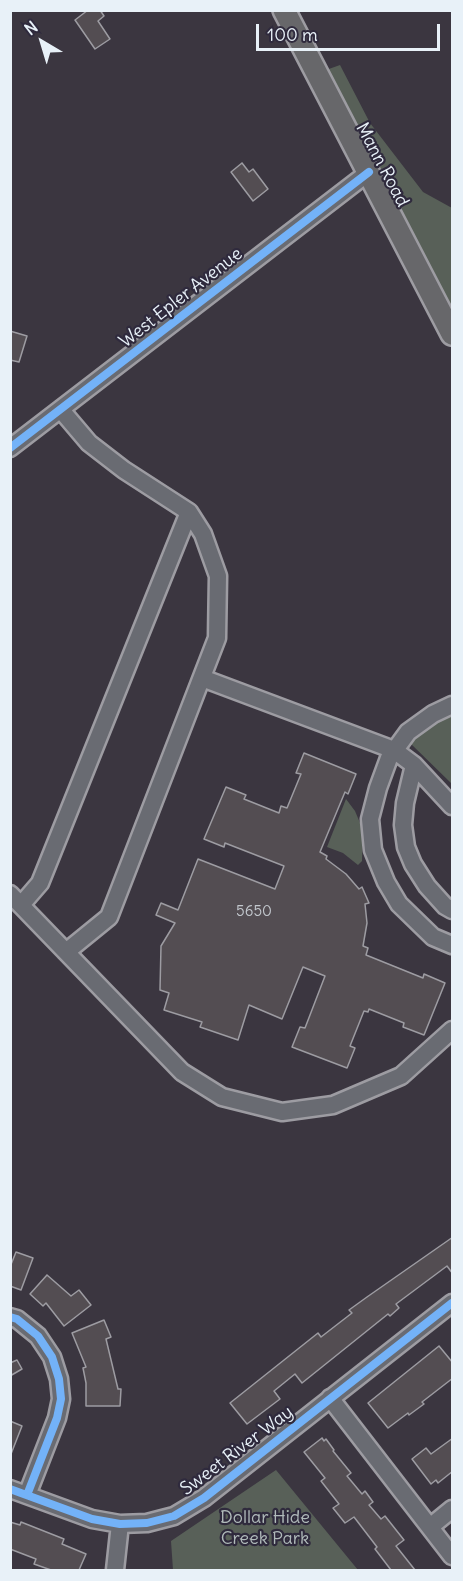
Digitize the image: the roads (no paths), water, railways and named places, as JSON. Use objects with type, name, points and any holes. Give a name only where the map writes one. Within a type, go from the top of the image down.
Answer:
[{"type":"main road","name":"Mann Road","points":[[285,10],[453,334]]},
{"type":"street","name":"West Epler Avenue","points":[[10,448],[369,172]]},
{"type":"street","points":[[61,410],[89,443],[124,470],[189,512],[203,534],[218,576],[217,638],[109,917],[66,952]]},
{"type":"street","points":[[189,512],[40,883],[16,900],[182,1072],[222,1096],[282,1112],[333,1105],[401,1076],[453,1030]]},
{"type":"street","points":[[202,678],[394,750],[414,765],[453,806]]},
{"type":"street","points":[[453,705],[433,714],[408,732],[394,750],[385,768],[370,819],[373,850],[386,882],[399,904],[433,937],[453,945]]},
{"type":"street","points":[[414,765],[405,802],[403,825],[406,848],[427,886],[445,906],[453,910]]},
{"type":"street","name":"Sweet River Way","points":[[10,1489],[92,1519],[120,1524],[147,1523],[174,1516],[204,1498],[453,1304]]},
{"type":"street","points":[[10,1317],[17,1319],[38,1336],[52,1357],[59,1379],[61,1399],[57,1418],[27,1496]]},
{"type":"street","points":[[330,1398],[453,1556]]},
{"type":"street","points":[[430,1527],[453,1509]]},
{"type":"street","points":[[115,1570],[120,1524]]},
{"type":"park label","name":"Dollar Hide Creek Park","points":[[265,1528]]}]
